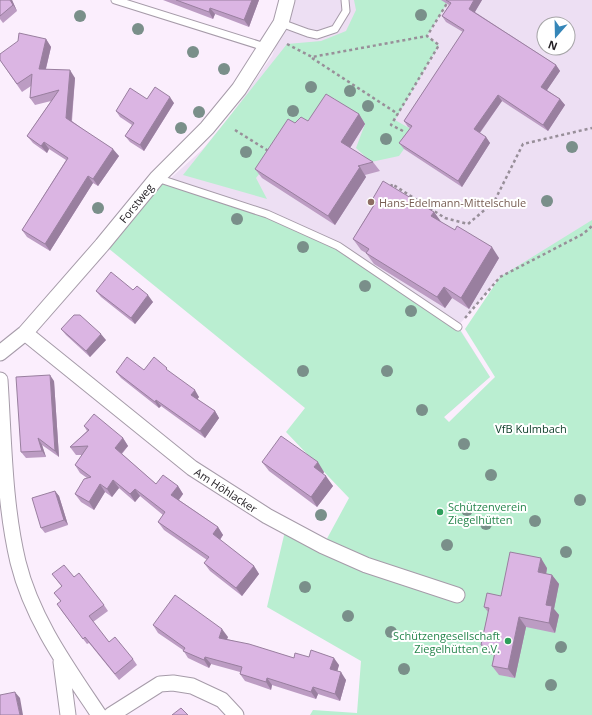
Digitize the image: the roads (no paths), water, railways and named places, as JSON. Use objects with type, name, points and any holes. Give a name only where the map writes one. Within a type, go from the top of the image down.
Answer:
[{"type":"street","name":"Forstweg","points":[[0,354],[25,333],[102,245],[157,178],[207,128],[235,94],[281,23],[287,0]]},
{"type":"street","name":"Am Höhlacker","points":[[25,333],[192,468],[267,516],[323,546],[366,565],[457,595]]},
{"type":"street","points":[[0,380],[9,505],[18,563],[38,616],[61,657],[98,715]]},
{"type":"street","points":[[61,657],[68,715]]},
{"type":"street","points":[[111,715],[160,684],[173,683],[192,686],[222,700],[236,715]]},
{"type":"lane","points":[[115,0],[268,41]]},
{"type":"lane","points":[[281,23],[308,34],[317,35],[335,29],[346,11],[345,0]]},
{"type":"lane","points":[[157,178],[267,214],[338,246],[458,327]]},
{"type":"place","name":"Hans-Edelmann-Mittelschule","points":[[371,202]]},
{"type":"place","name":"Schützenverein Ziegelhütten","points":[[440,512]]},
{"type":"place","name":"Schützengesellschaft Ziegelhütten e.V.","points":[[508,641]]},
{"type":"park label","name":"VfB Kulmbach","points":[[531,428]]}]
